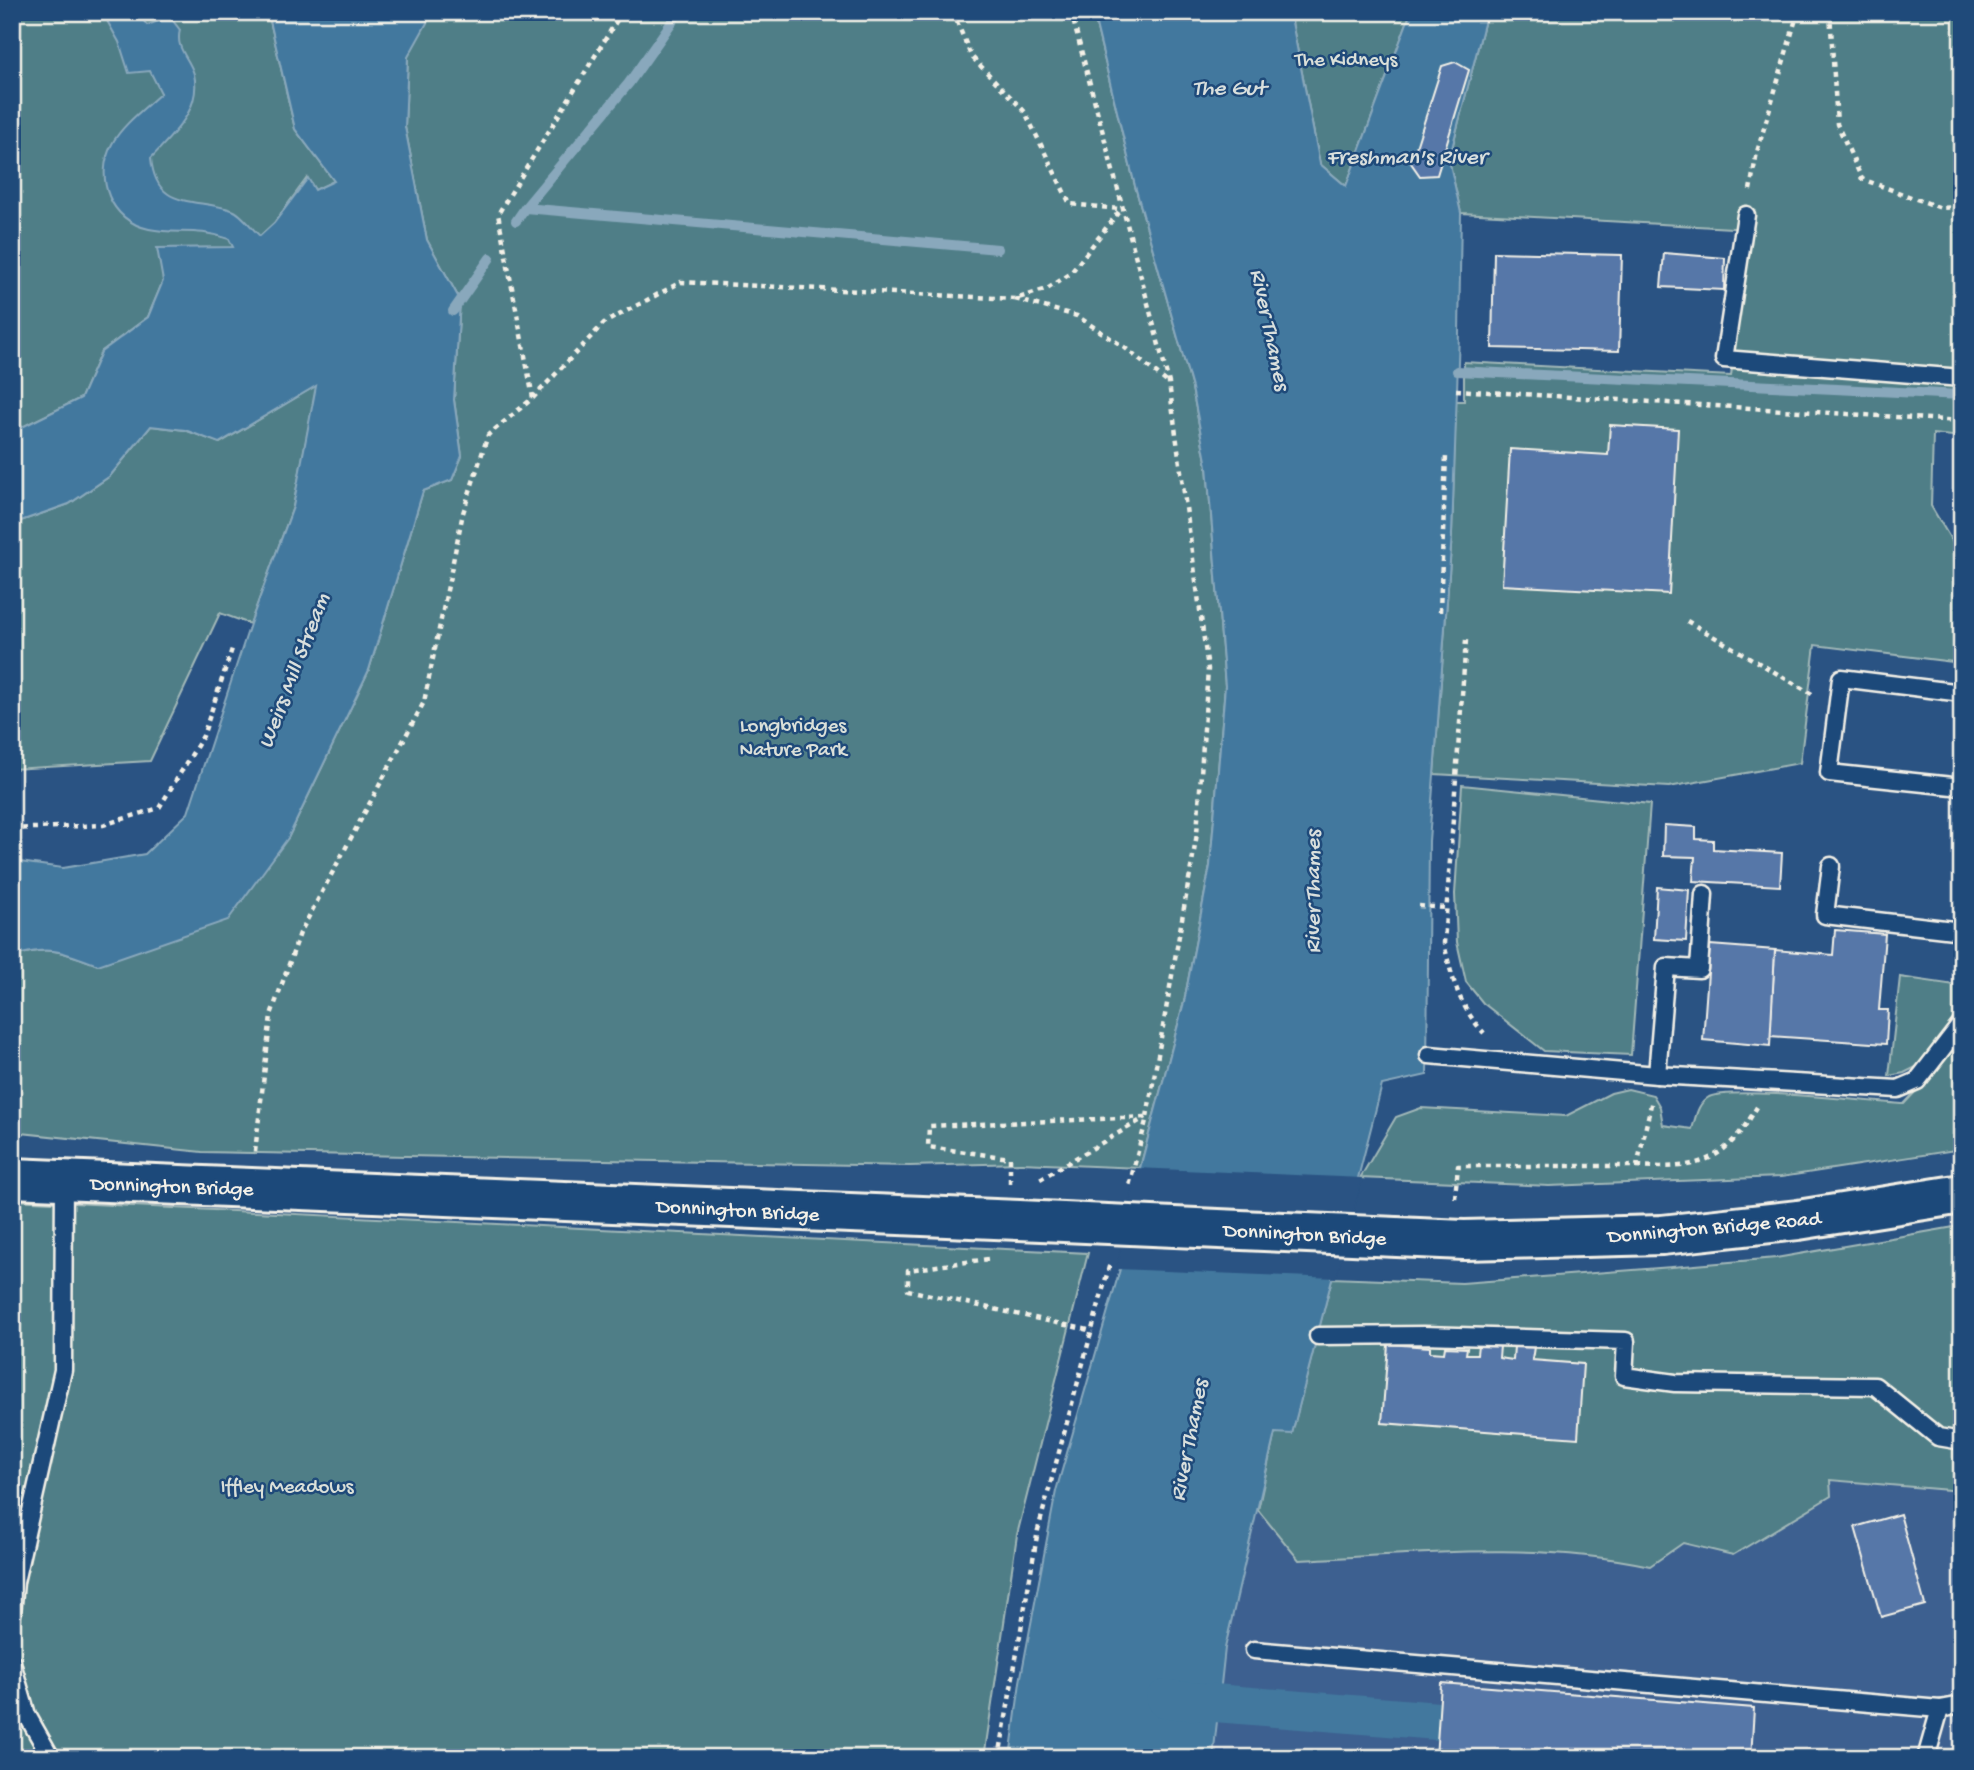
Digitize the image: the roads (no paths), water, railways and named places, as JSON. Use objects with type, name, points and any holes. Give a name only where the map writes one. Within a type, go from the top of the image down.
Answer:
[{"type":"main road","name":"Donnington Bridge","points":[[12,1178],[255,1188],[1005,1209],[1464,1240]]},
{"type":"main road","name":"Donnington Bridge Road","points":[[1464,1240],[1662,1235],[1798,1220],[1962,1194]]},
{"type":"lane","points":[[1746,215],[1724,359],[1962,378]]},
{"type":"lane","points":[[1962,693],[1841,678],[1829,773],[1962,787]]},
{"type":"lane","points":[[1831,866],[1825,915],[1962,931]]},
{"type":"lane","points":[[1657,1075],[1666,967],[1699,969],[1704,894]]},
{"type":"lane","points":[[1429,1055],[1657,1075],[1898,1089],[1917,1081],[1962,1023]]},
{"type":"lane","points":[[12,1614],[15,1582],[63,1370],[64,1181]]},
{"type":"lane","points":[[1318,1336],[1424,1335],[1626,1341],[1624,1377],[1675,1383],[1875,1386],[1938,1437],[1962,1441]]},
{"type":"lane","points":[[1254,1650],[1940,1709],[1962,1705]]},
{"type":"lane","points":[[12,1663],[27,1715],[49,1754]]},
{"type":"lane","points":[[1927,1758],[1940,1709]]},
{"type":"water","name":"Weirs Mill Stream","points":[[102,12],[137,12],[147,25],[170,17],[180,30],[179,42],[194,74],[194,99],[176,131],[151,158],[154,175],[160,187],[179,199],[236,212],[260,236],[274,223],[308,178],[315,190],[334,181],[295,129],[268,12],[433,12],[408,57],[405,127],[427,240],[460,300],[454,400],[462,456],[452,480],[423,491],[369,670],[288,838],[228,920],[98,965],[75,956],[46,950],[12,957],[12,861],[63,868],[145,854],[188,813],[250,624],[293,507],[316,386],[219,443],[185,430],[151,426],[110,476],[69,504],[12,524],[12,432],[81,398],[101,352],[148,317],[163,281],[157,248],[233,247],[229,239],[217,235],[149,229],[135,224],[115,208],[109,196],[105,170],[112,144],[128,123],[161,93],[150,71],[129,73],[119,42]]},
{"type":"water","points":[[1093,12],[1290,12],[1320,164],[1346,186],[1411,12],[1487,12],[1449,160],[1461,213],[1459,333],[1452,534],[1429,841],[1427,1075],[1382,1085],[1292,1434],[1275,1433],[1225,1648],[1213,1758],[1010,1758],[1020,1682],[1056,1491],[1120,1269],[1140,1168],[1184,1002],[1210,866],[1225,686],[1207,466],[1192,388],[1135,186]]},
{"type":"waterway","points":[[525,208],[629,83],[679,12]]},
{"type":"waterway","points":[[516,221],[525,208],[998,249]]},
{"type":"waterway","points":[[453,311],[490,258]]},
{"type":"waterway","points":[[1457,371],[1962,395]]},
{"type":"waterway","points":[[1165,1699],[1438,1721]]},
{"type":"park label","name":"The Kidneys","points":[[1346,58]]},
{"type":"park label","name":"Longbridges Nature Park","points":[[793,736]]},
{"type":"park label","name":"Iffley Meadows","points":[[287,1485]]},
{"type":"water label","name":"The Gut","points":[[1229,86]]},
{"type":"water label","name":"Freshman's River","points":[[1406,155]]},
{"type":"water label","name":"River Thames","points":[[1272,329]]},
{"type":"water label","name":"River Thames","points":[[1311,892]]},
{"type":"water label","name":"River Thames","points":[[1187,1440]]}]
